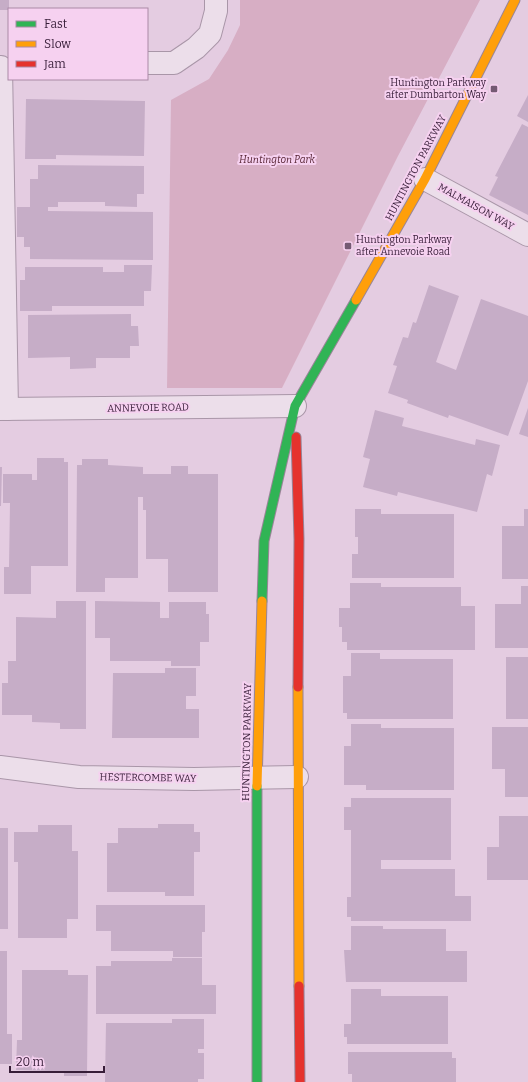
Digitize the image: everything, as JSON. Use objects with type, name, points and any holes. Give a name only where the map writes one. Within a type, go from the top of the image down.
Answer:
[{"type":"street","points":[[148,63],[174,63],[196,48],[210,34],[216,11],[216,0]]},
{"type":"street","name":"HUNTINGTON PARKWAY","points":[[257,1082],[257,779],[264,541],[295,406],[425,179],[515,0]]},
{"type":"street","points":[[3,67],[4,409]]},
{"type":"street","name":"MALMAISON WAY","points":[[425,179],[528,235]]},
{"type":"street","points":[[295,406],[299,539],[297,777],[300,1082]]},
{"type":"street","name":"ANNEVOIE ROAD","points":[[4,409],[295,406]]},
{"type":"street","name":"HESTERCOMBE WAY","points":[[0,767],[79,777],[257,779],[297,777]]},
{"type":"green space","name":"Huntington Park","points":[[240,0],[480,0],[398,156],[282,388],[167,388],[171,100],[209,79],[228,50],[240,25]]},
{"type":"building","points":[[0,0],[9,0],[8,10],[0,10]]},
{"type":"building","points":[[528,95],[528,122],[517,116]]},
{"type":"building","points":[[26,99],[145,101],[144,156],[56,155],[56,159],[25,159]]},
{"type":"building","points":[[522,124],[528,127],[528,215],[489,195],[498,177],[495,176]]},
{"type":"building","points":[[38,165],[144,166],[144,194],[137,194],[137,207],[105,206],[105,202],[58,202],[58,207],[48,207],[48,211],[153,212],[153,260],[30,259],[30,247],[24,247],[24,237],[17,237],[17,207],[30,207],[30,179],[38,179]]},
{"type":"building","points":[[124,265],[152,265],[151,291],[144,291],[144,306],[52,306],[52,311],[20,311],[20,280],[25,280],[25,267],[103,267],[103,272],[124,272]]},
{"type":"building","points":[[429,285],[459,296],[436,362],[456,370],[481,299],[528,316],[528,381],[508,436],[449,415],[448,418],[407,403],[408,400],[388,393],[397,366],[393,365],[403,337],[408,338],[413,322],[416,323]]},
{"type":"building","points":[[131,314],[131,326],[138,326],[139,346],[130,346],[130,358],[96,358],[96,368],[70,369],[70,357],[28,358],[28,315]]},
{"type":"building","points":[[528,408],[528,437],[519,434]]},
{"type":"building","points":[[375,410],[404,418],[402,426],[475,445],[476,439],[500,445],[492,476],[487,474],[477,512],[398,492],[397,496],[363,487],[370,459],[363,457]]},
{"type":"building","points":[[37,458],[64,458],[64,462],[68,462],[68,566],[31,566],[31,594],[4,594],[4,567],[9,567],[10,503],[3,503],[3,474],[32,474],[32,480],[37,480]]},
{"type":"building","points":[[82,459],[108,459],[108,465],[143,467],[143,474],[171,474],[171,466],[188,466],[188,474],[218,474],[218,592],[168,592],[168,559],[146,559],[146,510],[143,510],[143,497],[138,497],[138,578],[105,578],[105,592],[76,592],[77,465],[82,465]]},
{"type":"building","points":[[0,467],[2,467],[1,506],[0,506]]},
{"type":"building","points":[[355,509],[381,509],[381,514],[454,514],[454,578],[352,578],[352,554],[358,554],[358,537],[355,537]]},
{"type":"building","points":[[524,509],[528,509],[528,579],[502,579],[502,526],[524,526]]},
{"type":"building","points":[[350,583],[381,583],[381,587],[461,587],[461,606],[475,606],[475,650],[347,650],[347,642],[342,642],[342,627],[339,627],[339,608],[350,608]]},
{"type":"building","points":[[521,586],[528,586],[528,648],[495,648],[495,604],[521,604]]},
{"type":"building","points":[[56,601],[86,601],[86,729],[60,729],[60,723],[32,722],[32,715],[2,715],[2,683],[8,683],[8,661],[16,661],[16,617],[56,618]]},
{"type":"building","points":[[95,601],[160,602],[160,618],[169,618],[169,602],[206,602],[206,614],[209,614],[209,642],[200,642],[200,666],[171,666],[171,661],[110,661],[110,638],[95,638]]},
{"type":"building","points":[[351,653],[380,653],[380,659],[453,659],[453,719],[347,719],[347,713],[343,713],[343,676],[351,676]]},
{"type":"building","points":[[506,657],[528,657],[528,719],[506,719]]},
{"type":"building","points":[[165,668],[196,668],[196,696],[186,696],[186,709],[199,709],[199,738],[112,738],[113,673],[165,673]]},
{"type":"building","points":[[351,724],[381,724],[381,728],[454,728],[454,790],[366,790],[366,785],[344,785],[344,746],[351,746]]},
{"type":"building","points":[[492,727],[528,727],[528,797],[505,797],[505,769],[492,769]]},
{"type":"building","points":[[351,798],[451,798],[451,860],[381,860],[381,869],[455,869],[455,896],[471,896],[471,921],[351,921],[351,917],[347,917],[347,897],[351,897],[351,830],[344,830],[344,807],[351,807]]},
{"type":"building","points":[[499,816],[528,816],[528,880],[487,880],[487,847],[499,847]]},
{"type":"building","points":[[158,824],[194,824],[194,832],[200,832],[200,852],[194,852],[194,896],[165,896],[165,892],[107,892],[107,843],[118,843],[118,828],[158,828]]},
{"type":"building","points":[[38,825],[72,825],[72,851],[78,851],[78,919],[67,919],[67,938],[18,938],[18,862],[14,862],[14,832],[38,832]]},
{"type":"building","points":[[0,828],[8,828],[8,929],[0,929]]},
{"type":"building","points":[[96,905],[205,905],[205,932],[202,932],[202,957],[173,957],[173,951],[111,951],[111,931],[96,931]]},
{"type":"building","points":[[351,926],[383,926],[383,929],[446,929],[446,951],[467,951],[467,982],[346,982],[344,950],[351,950]]},
{"type":"building","points":[[0,951],[7,951],[7,1034],[12,1034],[12,1064],[0,1064]]},
{"type":"building","points":[[172,958],[202,958],[202,985],[216,985],[216,1014],[96,1014],[96,966],[111,966],[111,961],[172,961]]},
{"type":"building","points":[[22,970],[68,970],[68,975],[88,975],[87,1076],[64,1076],[64,1073],[49,1073],[49,1071],[16,1070],[17,1040],[22,1040]]},
{"type":"building","points":[[351,989],[381,989],[381,996],[448,996],[448,1044],[347,1044],[347,1037],[344,1037],[344,1024],[351,1024]]},
{"type":"building","points":[[172,1019],[204,1019],[204,1049],[198,1049],[198,1053],[204,1053],[204,1079],[198,1079],[198,1082],[105,1082],[106,1023],[172,1023]]},
{"type":"building","points":[[348,1052],[452,1052],[452,1058],[456,1058],[456,1082],[352,1082],[352,1074],[348,1074]]},
{"type":"traffic: fast","points":[[262,601],[264,541],[295,406],[356,300]]},
{"type":"traffic: fast","points":[[257,786],[257,1082]]},
{"type":"traffic: slow","points":[[356,300],[425,179],[515,0]]},
{"type":"traffic: slow","points":[[257,786],[262,601]]},
{"type":"traffic: slow","points":[[298,687],[299,986]]},
{"type":"traffic: jam","points":[[296,437],[299,539],[298,687]]},
{"type":"traffic: jam","points":[[299,986],[300,1082]]},
{"type":"place","name":"Huntington Parkway after Dumbarton Way","points":[[494,89]]},
{"type":"place","name":"Huntington Parkway after Annevoie Road","points":[[348,246]]}]
